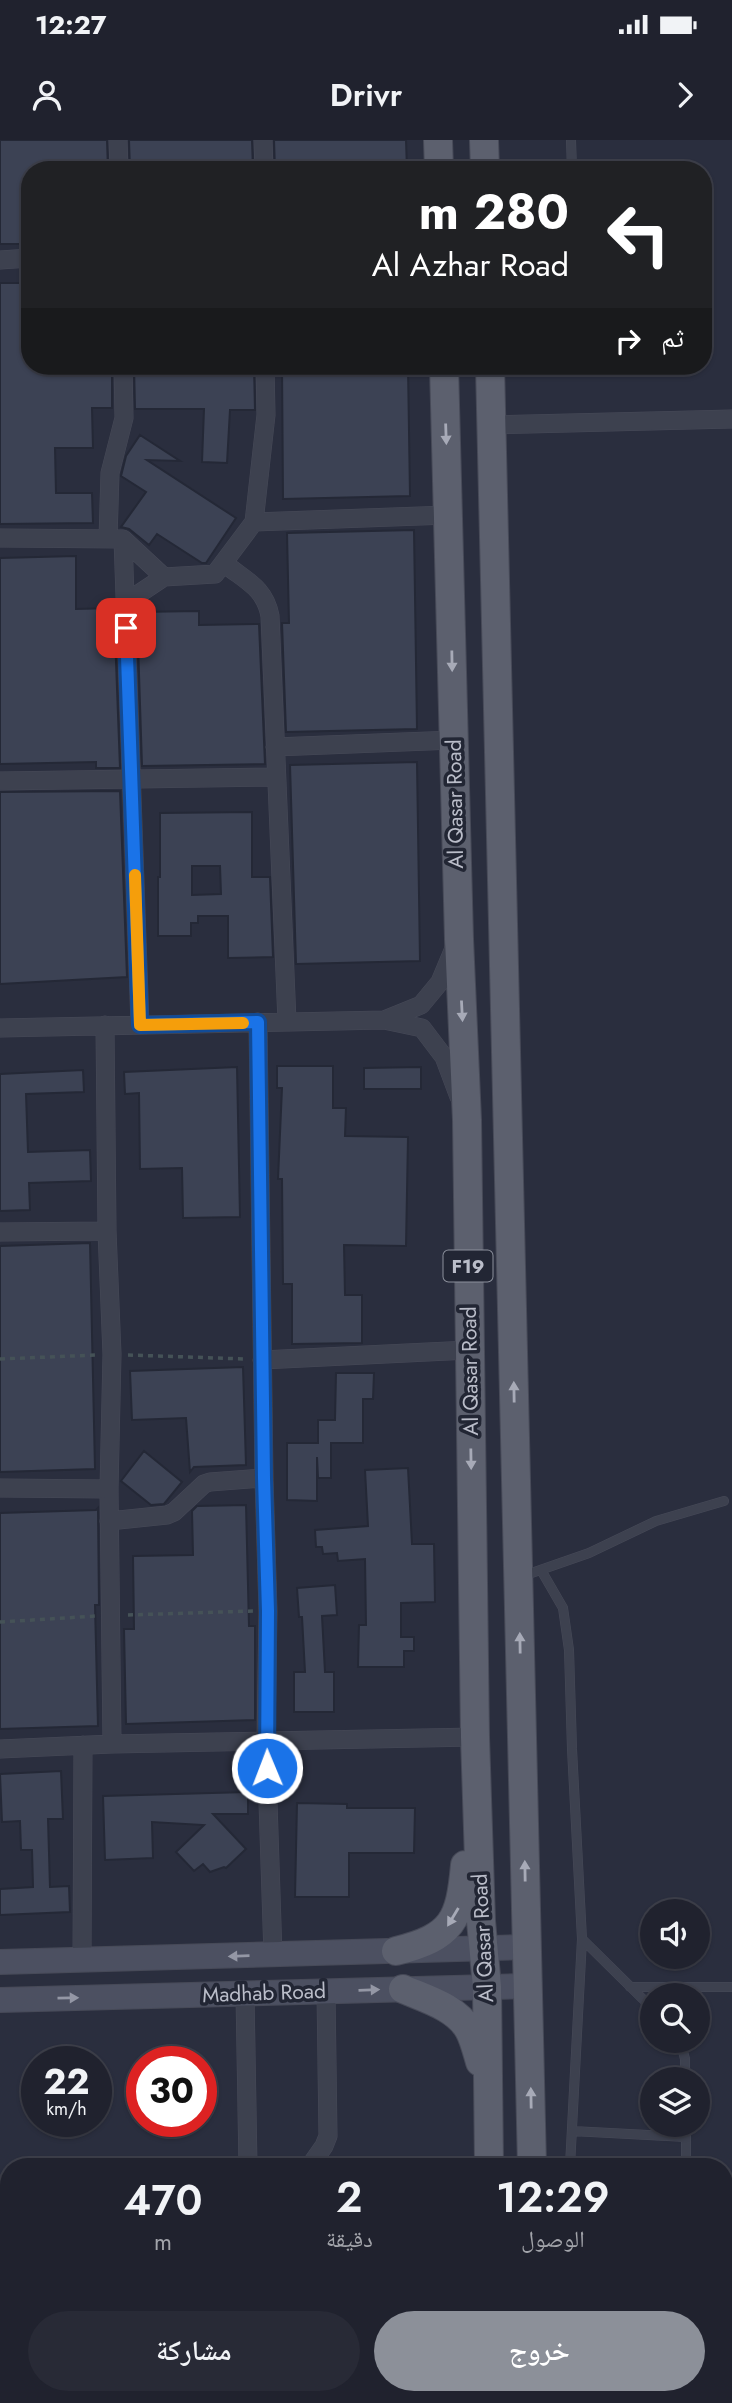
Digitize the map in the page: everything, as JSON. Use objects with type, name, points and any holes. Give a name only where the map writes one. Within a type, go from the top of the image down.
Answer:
[{"type":"main road","points":[[438,140],[439,161]]},
{"type":"main road","points":[[484,140],[485,161]]},
{"type":"main road","name":"Al Qasar Road","points":[[444,375],[459,939],[467,1120],[475,1737],[486,1987],[489,2158]]},
{"type":"main road","name":"Al Qasar Road","points":[[490,375],[530,1574],[527,1947],[532,2158]]},
{"type":"main road","points":[[397,1951],[422,1945],[442,1933],[456,1918],[462,1898],[477,1779]]},
{"type":"main road","name":"Madhab Road","points":[[0,1962],[527,1947]]},
{"type":"main road","name":"Madhab Road","points":[[0,2000],[528,1986]]},
{"type":"main road","points":[[403,1989],[453,2012],[463,2021],[470,2032],[488,2090]]},
{"type":"street","points":[[118,140],[119,161]]},
{"type":"street","points":[[263,140],[264,161]]},
{"type":"street","points":[[0,260],[21,259]]},
{"type":"street","points":[[123,375],[124,418],[110,473],[125,603],[140,1025]]},
{"type":"street","points":[[125,603],[164,577],[212,575],[225,564],[254,523],[266,415],[265,375]]},
{"type":"street","points":[[492,425],[732,419]]},
{"type":"street","points":[[254,523],[448,515]]},
{"type":"street","points":[[0,538],[116,539],[164,577]]},
{"type":"street","points":[[225,564],[262,593],[270,616],[287,1021]]},
{"type":"street","points":[[275,747],[454,740]]},
{"type":"street","points":[[0,782],[276,777]]},
{"type":"street","points":[[384,1020],[421,1005],[440,982],[459,939]]},
{"type":"street","points":[[0,1027],[384,1020],[422,1028],[429,1035],[444,1057],[467,1120]]},
{"type":"street","points":[[258,1022],[268,1611],[266,1741],[273,1955]]},
{"type":"street","points":[[105,1025],[107,1231],[112,1354],[109,1489],[111,1744]]},
{"type":"street","points":[[0,1232],[107,1231]]},
{"type":"street","points":[[262,1360],[469,1350]]},
{"type":"street","points":[[109,1521],[167,1515],[210,1482],[264,1478]]},
{"type":"street","points":[[0,1488],[109,1489]]},
{"type":"street","points":[[0,1749],[111,1744],[475,1737]]},
{"type":"street","points":[[82,1960],[83,1745]]},
{"type":"street","points":[[316,2158],[328,2136],[326,1991]]},
{"type":"street","points":[[245,1993],[248,2158]]},
{"type":"lane","points":[[571,140],[572,161]]},
{"type":"lane","points":[[570,2158],[582,1939],[569,1650],[563,1608],[530,1574],[589,1553],[656,1521],[724,1501]]},
{"type":"lane","points":[[582,1939],[640,1997]]},
{"type":"lane","points":[[630,1987],[732,1987]]},
{"type":"lane","points":[[572,2131],[640,2135]]},
{"type":"lane","points":[[686,2137],[686,2158]]},
{"type":"path","points":[[0,1359],[112,1354],[262,1360]]},
{"type":"path","points":[[0,1622],[110,1615],[268,1611]]},
{"type":"building","points":[[0,140],[107,140],[108,161],[21,161],[21,244],[0,244]]},
{"type":"building","points":[[129,140],[252,140],[253,161],[130,161]]},
{"type":"building","points":[[274,140],[406,140],[407,161],[275,161]]},
{"type":"building","points":[[0,283],[21,283],[21,375],[112,375],[112,408],[92,408],[93,448],[55,448],[56,493],[92,493],[93,523],[0,524]]},
{"type":"building","points":[[134,375],[254,375],[255,410],[230,410],[227,463],[202,462],[204,409],[135,409]]},
{"type":"building","points":[[282,375],[408,375],[410,496],[283,499]]},
{"type":"building","points":[[140,435],[180,461],[147,460],[236,518],[206,563],[157,534],[149,545],[129,529],[121,527],[146,492],[121,476],[126,456]]},
{"type":"building","points":[[414,530],[417,729],[286,732],[282,623],[289,623],[287,533]]},
{"type":"building","points":[[76,556],[76,609],[114,608],[120,768],[96,768],[96,762],[0,764],[0,558]]},
{"type":"building","points":[[199,611],[199,625],[259,624],[265,764],[142,766],[137,612]]},
{"type":"building","points":[[417,762],[420,961],[296,964],[290,765]]},
{"type":"building","points":[[120,791],[127,977],[0,984],[0,792]]},
{"type":"building","points":[[252,812],[252,877],[270,877],[273,957],[228,958],[228,916],[198,916],[198,923],[191,923],[191,936],[158,936],[160,813]],"holes":[[[192,866],[220,866],[221,894],[192,895]]]},
{"type":"building","points":[[277,1066],[333,1066],[333,1108],[346,1108],[345,1136],[408,1137],[406,1246],[344,1245],[345,1295],[362,1295],[362,1343],[292,1344],[292,1284],[283,1284],[282,1179],[278,1179],[282,1088],[277,1088]]},
{"type":"building","points":[[237,1067],[240,1217],[183,1218],[182,1168],[140,1169],[139,1093],[125,1094],[124,1072]]},
{"type":"building","points":[[421,1067],[421,1089],[364,1089],[364,1068]]},
{"type":"building","points":[[83,1070],[84,1092],[26,1094],[28,1152],[90,1150],[91,1181],[29,1183],[30,1210],[0,1211],[0,1074]]},
{"type":"building","points":[[90,1243],[95,1469],[0,1472],[0,1246]]},
{"type":"building","points":[[243,1367],[246,1465],[194,1467],[190,1472],[186,1418],[132,1420],[130,1371]]},
{"type":"building","points":[[336,1373],[374,1373],[373,1399],[363,1399],[363,1443],[331,1443],[331,1478],[318,1478],[317,1457],[317,1501],[287,1500],[287,1443],[318,1443],[318,1420],[335,1420]]},
{"type":"building","points":[[144,1451],[182,1482],[164,1504],[151,1505],[121,1481]]},
{"type":"building","points":[[408,1468],[412,1544],[434,1544],[435,1602],[401,1603],[401,1637],[414,1637],[414,1651],[404,1651],[404,1667],[358,1667],[359,1625],[366,1625],[365,1559],[338,1561],[337,1553],[323,1554],[322,1547],[316,1547],[315,1530],[368,1526],[365,1470]]},
{"type":"building","points":[[246,1505],[249,1626],[255,1626],[255,1720],[126,1724],[124,1629],[134,1629],[133,1556],[193,1555],[192,1511],[197,1506]]},
{"type":"building","points":[[98,1508],[99,1605],[95,1605],[98,1726],[0,1729],[0,1513]]},
{"type":"building","points":[[335,1585],[337,1615],[322,1616],[325,1672],[334,1672],[334,1712],[294,1712],[294,1672],[305,1672],[302,1617],[299,1617],[297,1588]]},
{"type":"building","points":[[61,1771],[63,1819],[48,1819],[50,1887],[69,1886],[70,1912],[0,1915],[0,1889],[33,1887],[32,1850],[21,1850],[20,1821],[2,1822],[0,1774]]},
{"type":"building","points":[[248,1792],[248,1814],[213,1814],[246,1849],[226,1868],[210,1872],[203,1864],[194,1871],[176,1852],[204,1825],[152,1822],[153,1858],[105,1860],[103,1796]]},
{"type":"building","points":[[297,1803],[347,1804],[347,1808],[415,1808],[414,1853],[349,1853],[349,1897],[295,1897]]},
{"type":"slow traffic","points":[[135,875],[140,1025],[243,1023]]},
{"type":"route","points":[[126,628],[140,1025],[258,1022],[268,1611],[267,1768]]}]
